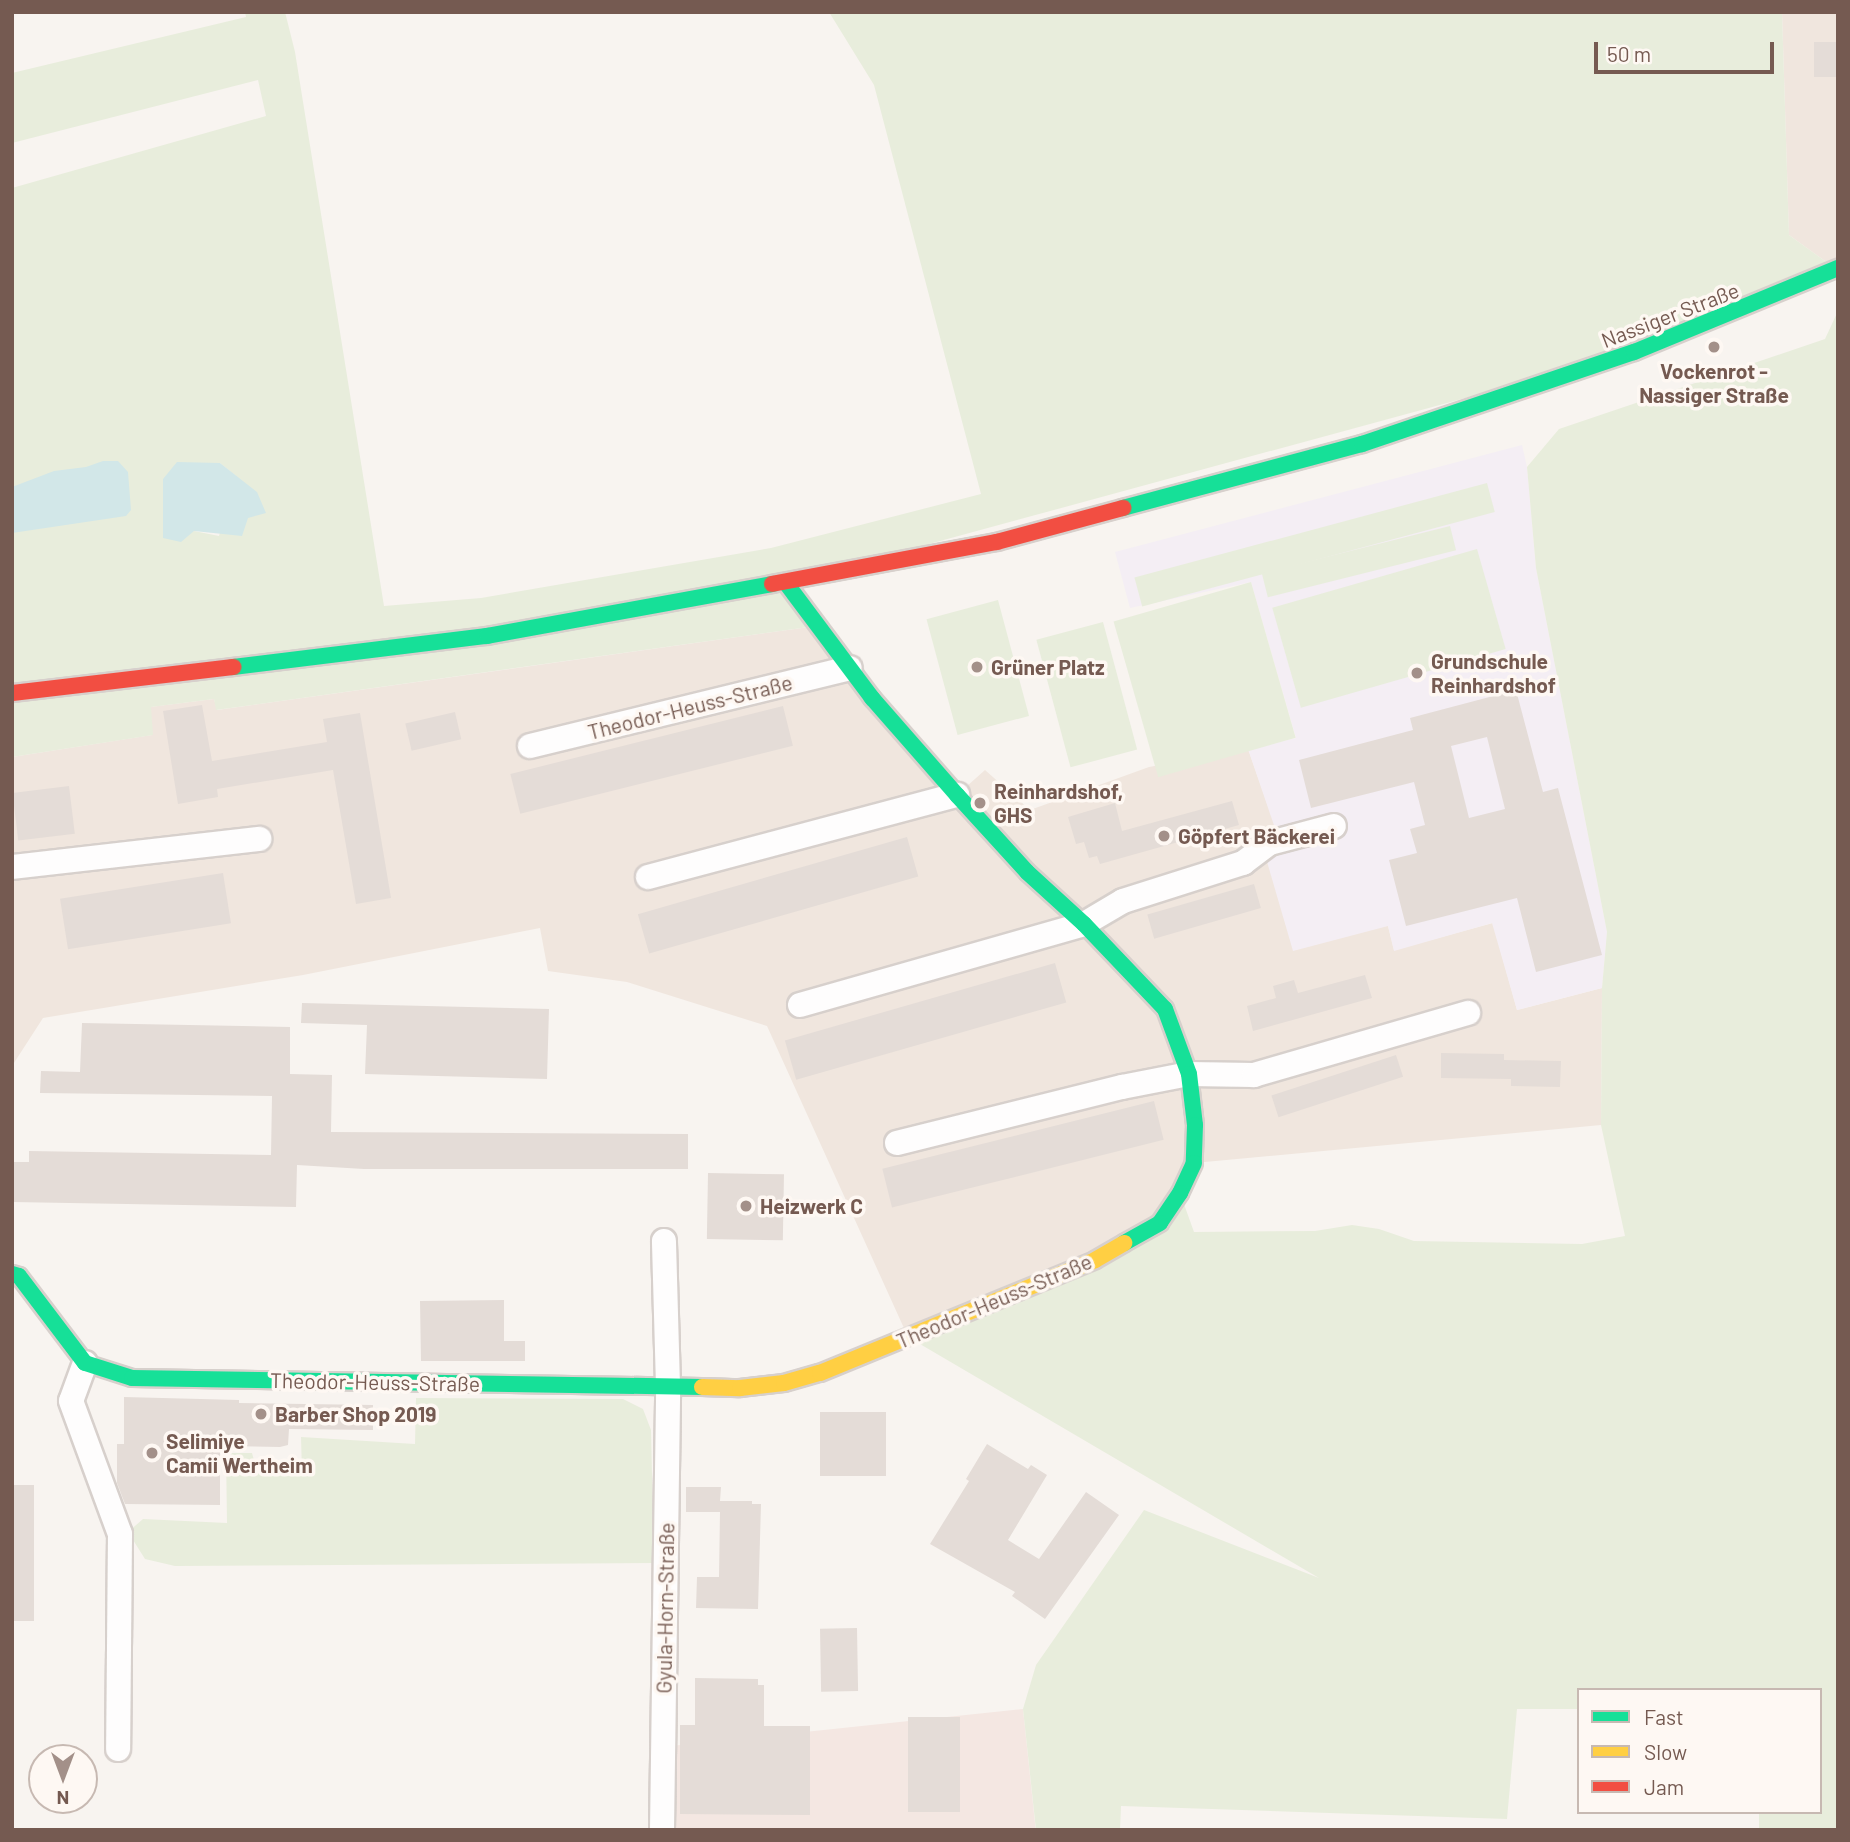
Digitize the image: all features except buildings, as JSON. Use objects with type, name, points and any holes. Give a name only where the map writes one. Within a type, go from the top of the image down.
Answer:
[{"type":"street","name":"Nassiger Straße","points":[[12,693],[487,636],[997,542],[1362,444],[1634,352],[1838,268]]},
{"type":"street","name":"Theodor-Heuss-Straße","points":[[85,1363],[132,1378],[740,1388],[784,1383],[820,1373],[1095,1260],[1160,1223],[1180,1193],[1194,1163],[1195,1125],[1189,1074],[1165,1009],[1084,924],[1027,872],[957,795],[872,698],[786,583]]},
{"type":"street","name":"Theodor-Heuss-Straße","points":[[530,746],[850,668]]},
{"type":"street","points":[[648,877],[957,795]]},
{"type":"street","points":[[800,1005],[1084,924],[1123,901],[1243,863],[1270,843],[1334,827]]},
{"type":"street","points":[[12,867],[259,839]]},
{"type":"street","points":[[897,1143],[1122,1087],[1189,1074],[1255,1074],[1468,1013]]},
{"type":"street","points":[[664,1241],[668,1386]]},
{"type":"street","points":[[12,1274],[19,1276],[85,1363],[71,1401],[120,1534],[118,1749]]},
{"type":"street","name":"Gyula-Horn-Straße","points":[[662,1830],[668,1386]]},
{"type":"shaded area","points":[[1782,12],[1838,12],[1838,274],[1836,269],[1789,235]]},
{"type":"shaded area","name":"Grundschule Reinhardshof","points":[[1522,445],[1527,467],[1536,568],[1607,932],[1602,988],[1517,1010],[1492,923],[1394,951],[1388,926],[1293,951],[1263,848],[1279,840],[1248,749],[1296,738],[1251,582],[1130,608],[1115,552]]},
{"type":"shaded area","points":[[103,461],[118,461],[128,472],[131,510],[126,516],[12,533],[12,487],[54,471],[86,467]]},
{"type":"shaded area","points":[[177,462],[220,463],[257,492],[266,513],[248,518],[242,536],[194,531],[181,542],[163,538],[163,479]]},
{"type":"shaded area","points":[[816,626],[957,795],[985,770],[1030,810],[1149,767],[1248,749],[1280,840],[1388,926],[1394,950],[1493,923],[1517,1010],[1602,988],[1601,1125],[1194,1163],[1160,1223],[908,1337],[767,1026],[627,982],[548,971],[540,928],[303,975],[43,1018],[12,1066],[12,757],[152,735],[150,707],[214,699],[217,710]]},
{"type":"shaded area","points":[[1023,1709],[1036,1830],[675,1830],[666,1747]]},
{"type":"green space","points":[[245,12],[285,12],[295,52],[384,606],[481,598],[771,548],[981,494],[874,85],[829,12],[1782,12],[1789,235],[1836,269],[1634,352],[786,583],[816,626],[216,710],[214,699],[151,707],[153,735],[12,757],[12,188],[266,116],[258,80],[12,143],[12,73],[246,17]],"holes":[[[220,463],[236,476],[219,536],[194,531],[163,538],[163,479]]]},
{"type":"green space","points":[[1838,311],[1838,1830],[1759,1830],[1759,1814],[1822,1814],[1822,1688],[1577,1688],[1577,1709],[1517,1709],[1507,1819],[1121,1806],[1120,1830],[1036,1830],[1023,1709],[1036,1665],[1144,1510],[1319,1578],[908,1337],[1095,1260],[1180,1193],[1194,1232],[1315,1231],[1352,1225],[1379,1229],[1414,1241],[1582,1244],[1625,1236],[1601,1125],[1602,988],[1607,932],[1536,568],[1527,467],[1559,429],[1825,339]]},
{"type":"green space","points":[[1487,483],[1495,512],[1142,606],[1134,577]]},
{"type":"green space","points":[[1450,526],[1456,550],[1268,597],[1262,573]]},
{"type":"green space","points":[[1477,549],[1506,649],[1301,708],[1272,608]]},
{"type":"green space","points":[[1251,582],[1296,738],[1158,777],[1114,621]]},
{"type":"green space","name":"Grüner Platz","points":[[998,600],[1029,716],[958,735],[927,619]]},
{"type":"green space","points":[[1103,622],[1137,750],[1071,767],[1036,640]]},
{"type":"green space","points":[[416,1398],[623,1399],[643,1409],[651,1430],[654,1563],[175,1566],[145,1559],[128,1532],[143,1519],[227,1523],[226,1453],[252,1453],[257,1471],[302,1473],[301,1437],[415,1444]]},
{"type":"traffic: fast","points":[[1123,508],[1362,444],[1634,352],[1838,268]]},
{"type":"traffic: fast","points":[[786,583],[872,698],[957,795],[1027,872],[1084,924],[1165,1009],[1189,1074],[1195,1125],[1194,1163],[1180,1193],[1160,1223],[1124,1243]]},
{"type":"traffic: fast","points":[[233,667],[487,636],[772,584]]},
{"type":"traffic: fast","points":[[12,1274],[19,1276],[85,1363],[132,1378],[702,1387]]},
{"type":"traffic: slow","points":[[702,1387],[740,1388],[784,1383],[820,1373],[1095,1260],[1124,1243]]},
{"type":"traffic: jam","points":[[772,584],[997,542],[1123,508]]},
{"type":"traffic: jam","points":[[12,693],[233,667]]},
{"type":"place","name":"Vockenrot - Nassiger Straße","points":[[1714,347]]},
{"type":"place","name":"Grüner Platz","points":[[977,667]]},
{"type":"place","name":"Grundschule Reinhardshof","points":[[1417,673]]},
{"type":"place","name":"Reinhardshof, GHS","points":[[980,803]]},
{"type":"place","name":"Göpfert Bäckerei","points":[[1164,836]]},
{"type":"place","name":"Heizwerk C","points":[[746,1206]]},
{"type":"place","name":"Barber Shop 2019","points":[[261,1414]]},
{"type":"place","name":"Selimiye Camii Wertheim","points":[[152,1453]]}]
